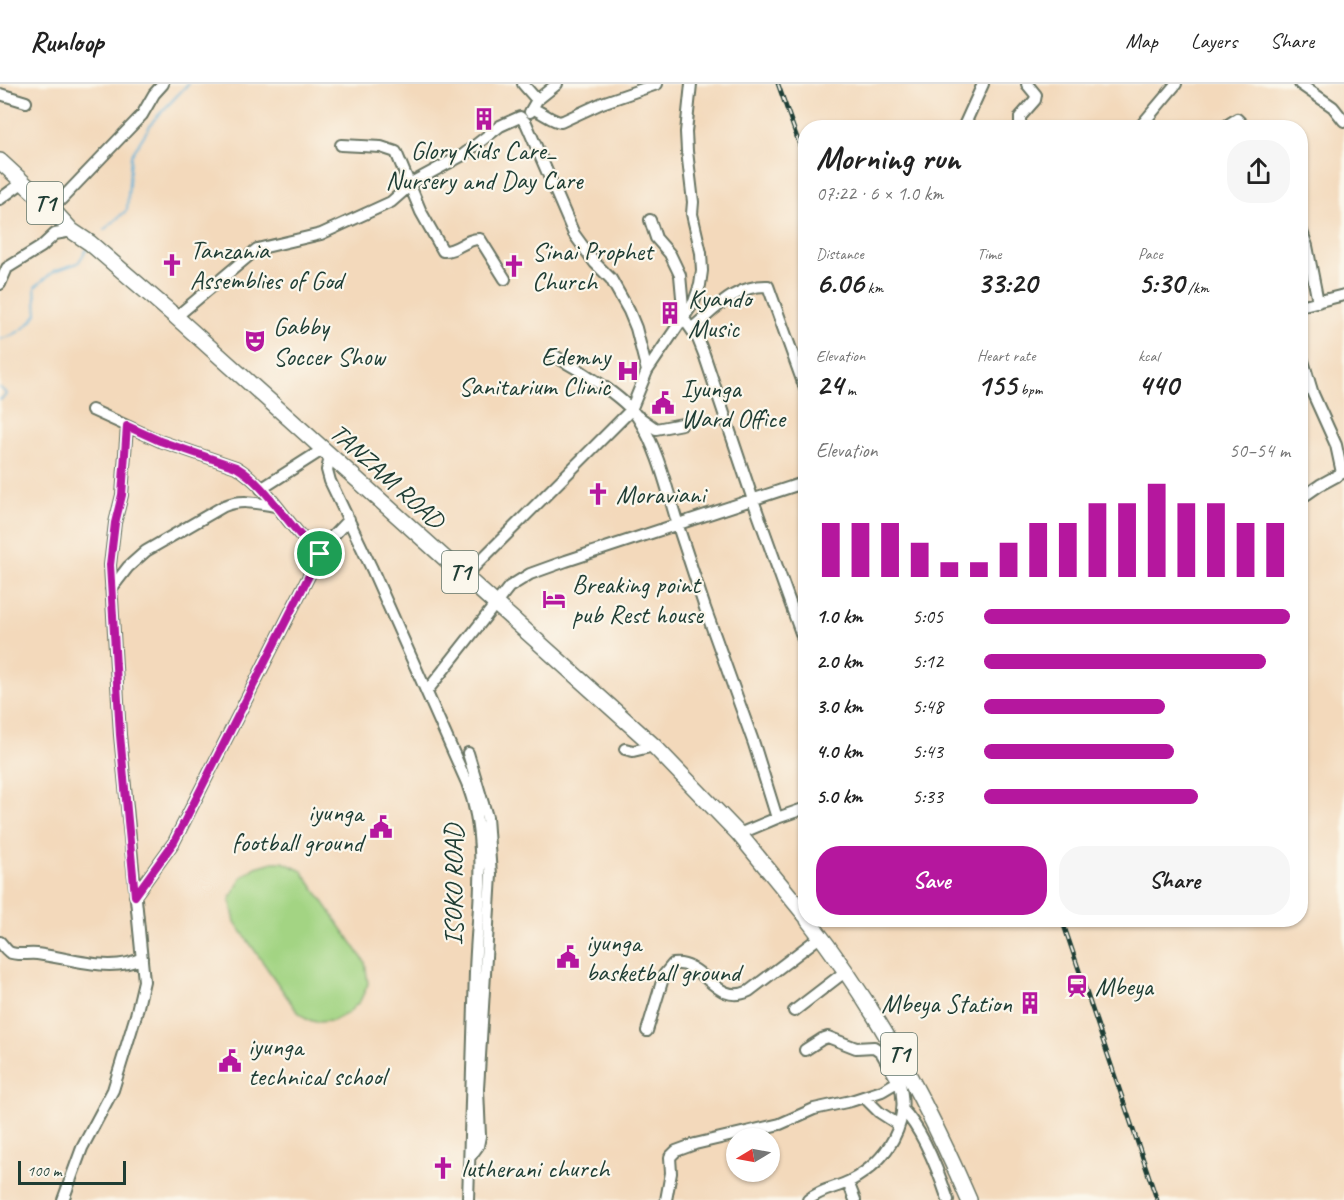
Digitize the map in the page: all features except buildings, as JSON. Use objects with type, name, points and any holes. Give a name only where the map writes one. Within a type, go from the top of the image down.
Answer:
[{"type":"highway","name":"TANZAM ROAD","points":[[0,161],[52,209],[72,231],[92,245],[176,317],[654,746],[739,834],[798,907]]},
{"type":"highway","name":"TANZAM ROAD","points":[[814,927],[846,971],[891,1041],[901,1077],[937,1130],[969,1200]]},
{"type":"street","points":[[52,209],[142,115],[154,94],[163,84]]},
{"type":"street","points":[[523,84],[535,104],[555,121],[561,122],[602,103],[657,84]]},
{"type":"street","points":[[176,317],[256,249],[321,234],[391,202],[426,174],[463,155],[508,122],[523,118],[557,84]]},
{"type":"street","points":[[465,576],[634,413],[647,371],[684,319],[700,285],[702,271],[692,214],[693,202],[686,132],[691,84]]},
{"type":"street","points":[[967,120],[983,84]]},
{"type":"street","points":[[1020,120],[1035,100],[1036,95],[1027,84]]},
{"type":"street","points":[[1146,120],[1176,84]]},
{"type":"street","points":[[1300,84],[1333,107],[1344,121]]},
{"type":"street","points":[[0,94],[26,102]]},
{"type":"street","points":[[523,118],[574,234],[595,263],[611,279],[629,311],[636,328],[647,371]]},
{"type":"street","points":[[341,145],[381,147],[398,154],[409,187],[443,251],[450,251],[471,239],[480,239],[505,279]]},
{"type":"street","points":[[0,200],[22,183]]},
{"type":"street","points":[[650,220],[656,238],[670,254],[680,275],[684,319],[704,354],[798,625]]},
{"type":"street","points":[[0,284],[3,264],[41,247],[55,234],[72,231]]},
{"type":"street","points":[[1308,251],[1318,302]]},
{"type":"street","points":[[691,329],[730,296],[748,288],[768,286],[798,369]]},
{"type":"street","points":[[1308,304],[1344,296]]},
{"type":"street","points":[[553,355],[601,385],[656,429],[682,424]]},
{"type":"street","points":[[1308,377],[1336,445],[1343,473],[1308,493]]},
{"type":"street","points":[[92,410],[160,441],[236,467],[254,480],[297,534],[320,554]]},
{"type":"street","points":[[634,413],[653,449],[701,599],[777,818]]},
{"type":"street","points":[[63,1200],[82,1148],[116,1080],[144,981],[120,735],[110,558],[122,495],[127,426]]},
{"type":"street","points":[[261,489],[326,454]]},
{"type":"street","name":"ISOKO ROAD","points":[[326,454],[330,481],[427,691],[472,795],[479,838],[480,870],[468,1195]]},
{"type":"street","points":[[427,691],[509,587],[530,574],[798,485]]},
{"type":"street","points":[[111,589],[128,567],[146,551],[224,506],[247,501],[275,506]]},
{"type":"street","points":[[135,896],[179,834],[320,554],[349,519]]},
{"type":"street","points":[[626,749],[633,751],[654,746]]},
{"type":"street","points":[[468,753],[488,817],[491,862],[478,1089],[480,1136],[478,1146],[470,1158]]},
{"type":"street","points":[[739,834],[798,811]]},
{"type":"street","points":[[647,1030],[664,975],[673,964],[690,965],[720,990],[742,994],[820,936]]},
{"type":"street","points":[[0,942],[6,950],[13,953],[40,954],[81,963],[128,964],[142,958]]},
{"type":"street","points":[[795,1011],[846,971]]},
{"type":"street","points":[[806,1050],[824,1038],[833,1038],[856,1048],[874,1047],[881,1052],[901,1077],[903,1097],[896,1136],[876,1164],[848,1182],[820,1191],[808,1200]]},
{"type":"street","points":[[666,1200],[670,1178],[670,1157],[676,1151],[695,1144],[780,1124],[805,1112],[888,1088],[901,1077]]},
{"type":"street","points":[[864,1096],[879,1112],[899,1125]]},
{"type":"street","points":[[902,1109],[932,1158],[948,1200]]},
{"type":"street","points":[[848,1182],[855,1200]]},
{"type":"street","points":[[458,1200],[468,1195]]},
{"type":"green space","points":[[273,862],[283,862],[302,871],[365,962],[368,984],[360,1001],[348,1013],[333,1021],[316,1022],[306,1019],[296,1010],[235,922],[230,899],[242,877],[256,867]]},
{"type":"waterway","points":[[104,230],[127,210],[131,156],[153,121],[188,84]]},
{"type":"waterway","points":[[0,339],[21,330],[37,314],[35,287],[54,271],[78,263],[87,249]]},
{"type":"waterway","points":[[0,388],[7,394],[0,400]]},
{"type":"railway","points":[[778,84],[798,140]]},
{"type":"railway","points":[[1064,927],[1157,1200]]},
{"type":"place","name":"Glory Kids Care_ Nursery and Day Care","points":[[484,119]]},
{"type":"place","name":"Tanzania Assemblies of God","points":[[172,265]]},
{"type":"place","name":"Sinai Prophet Church","points":[[514,266]]},
{"type":"place","name":"Kyando Music","points":[[670,313]]},
{"type":"place","name":"Gabby Soccer Show","points":[[255,341]]},
{"type":"place","name":"Edemny Sanitarium Clinic","points":[[628,371]]},
{"type":"place","name":"Iyunga Ward Office","points":[[663,403]]},
{"type":"place","name":"Moraviani","points":[[598,494]]},
{"type":"place","name":"Breaking point pub Rest house","points":[[554,599]]},
{"type":"place","name":"iyunga football ground","points":[[381,827]]},
{"type":"place","name":"iyunga basketball ground","points":[[568,957]]},
{"type":"place","name":"Mbeya","points":[[1077,986]]},
{"type":"place","name":"Mbeya Station","points":[[1030,1003]]},
{"type":"place","name":"iyunga technical school","points":[[230,1061]]},
{"type":"place","name":"lutherani church","points":[[443,1168]]},
{"type":"route","points":[[127,426],[160,441],[244,471],[254,480],[297,534],[320,554],[174,842],[135,896],[120,735],[110,565],[115,523],[122,495],[127,426]]}]
